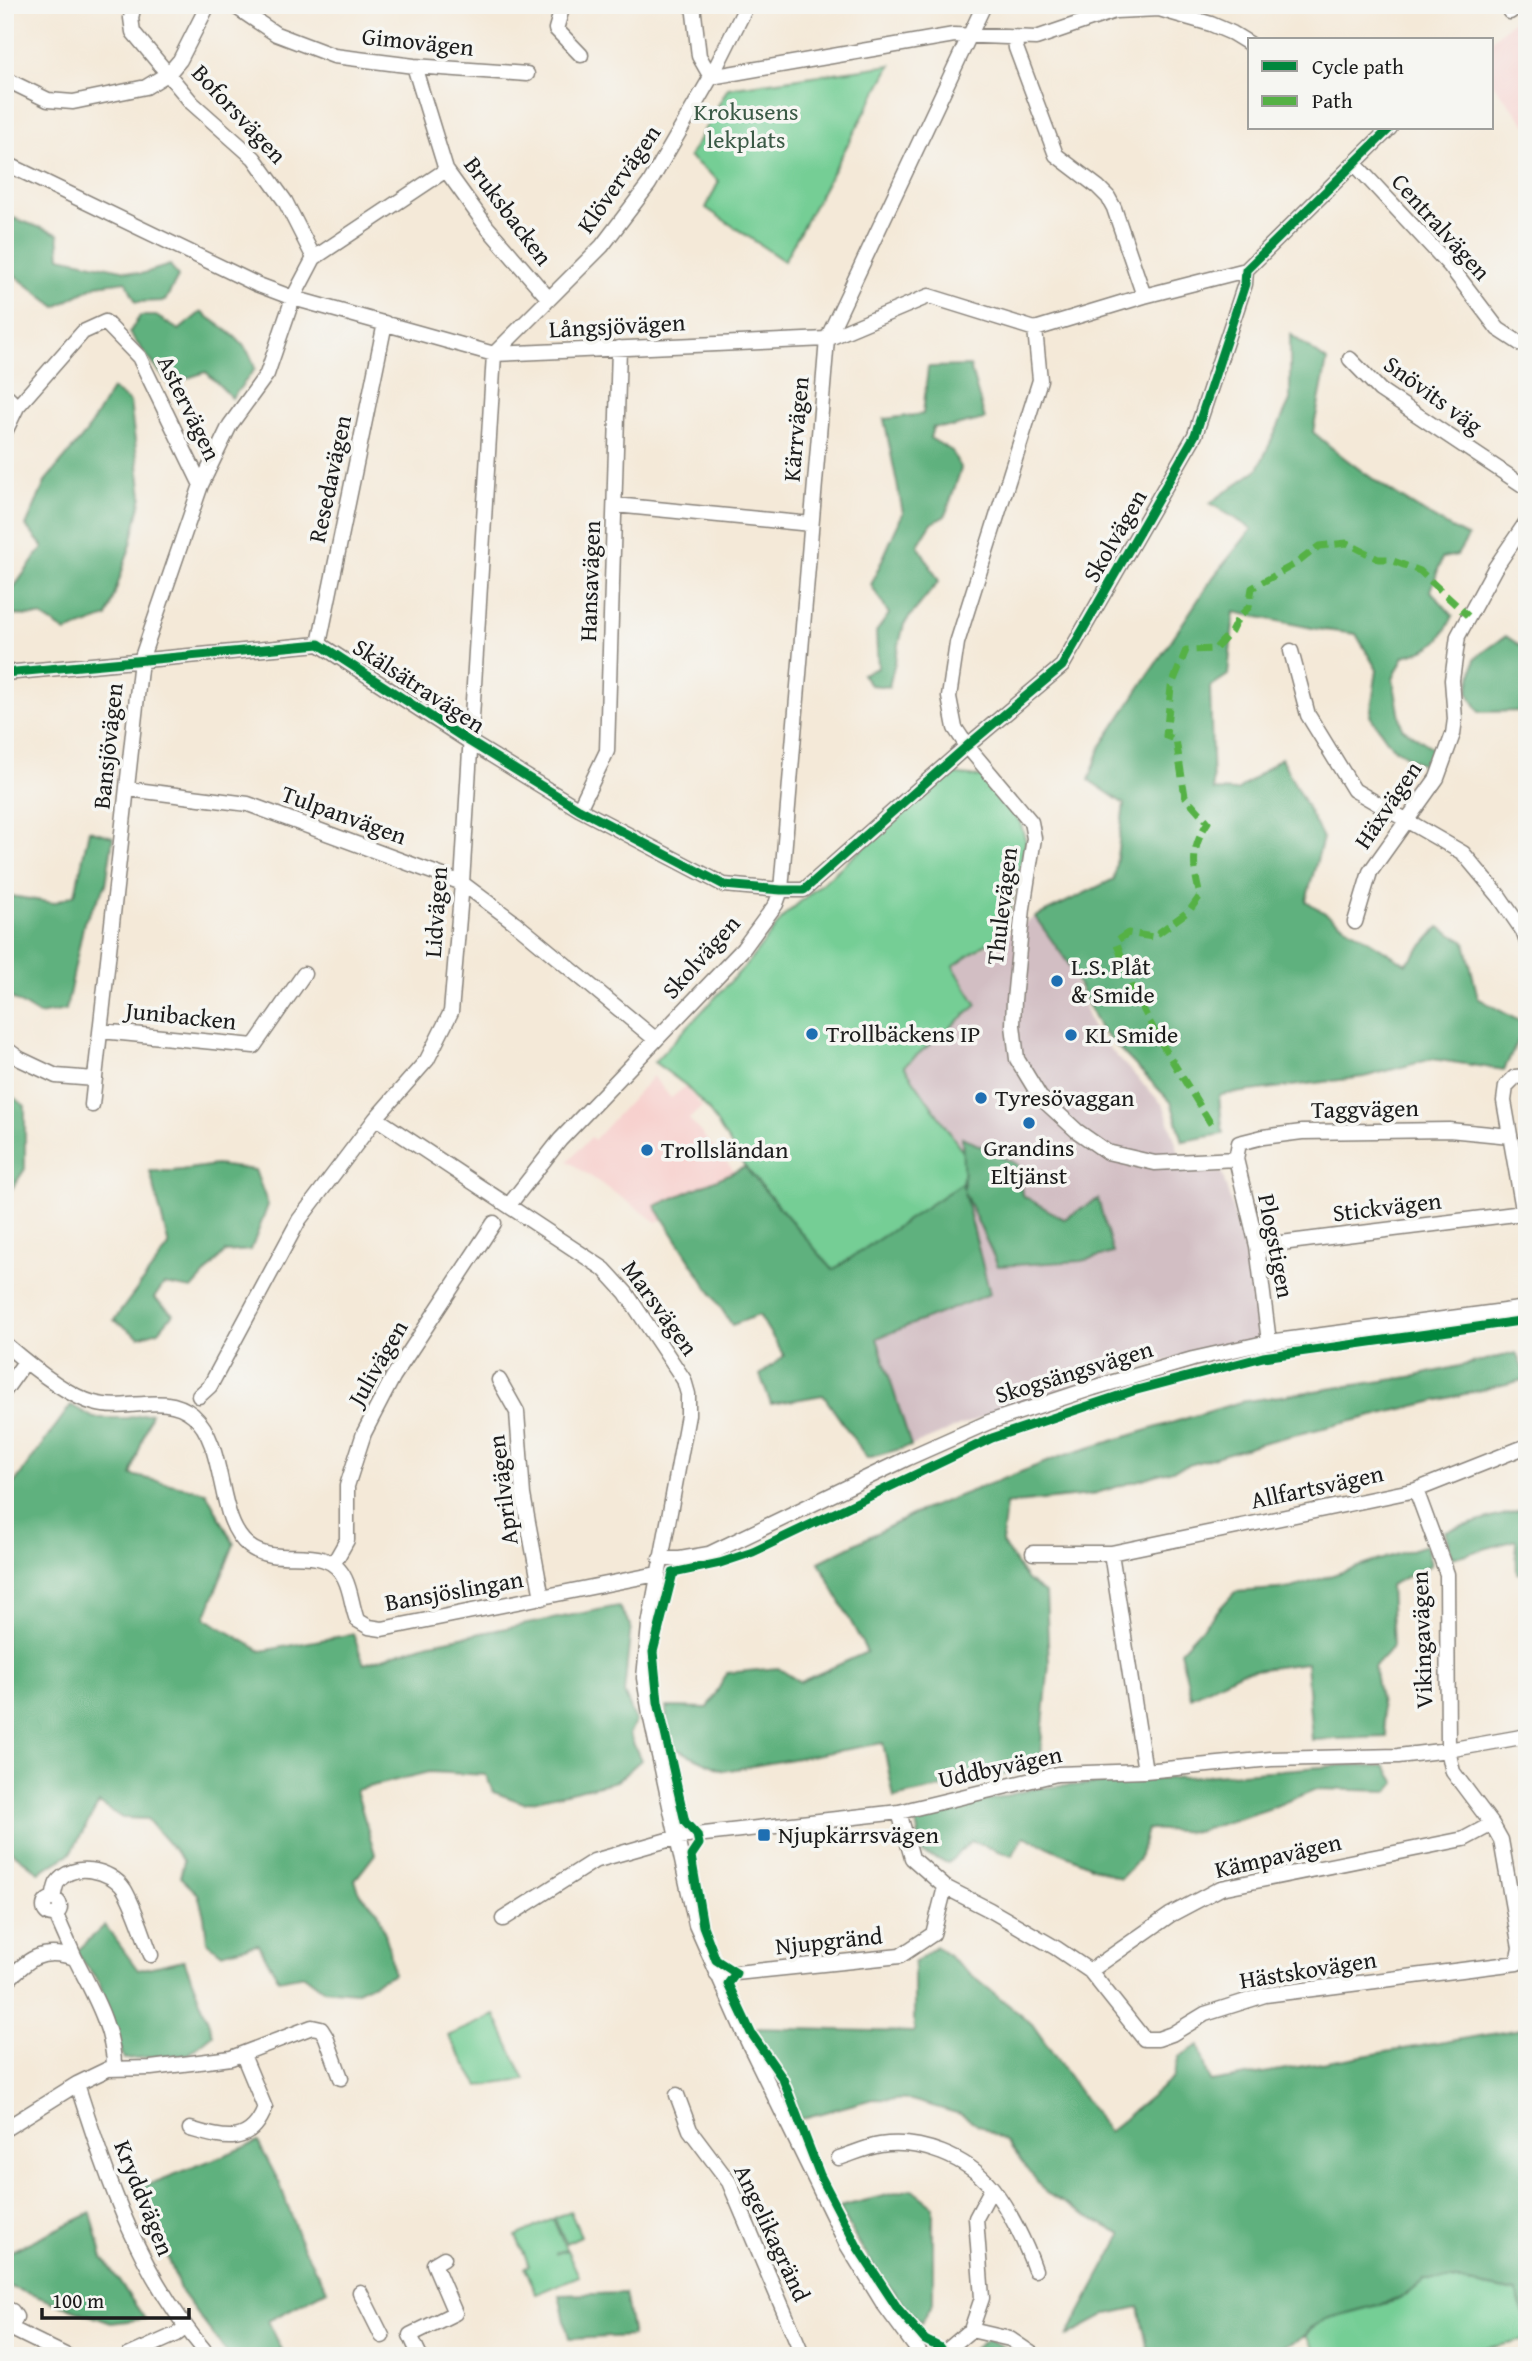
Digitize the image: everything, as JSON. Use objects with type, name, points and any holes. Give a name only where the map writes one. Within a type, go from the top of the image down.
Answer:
[{"type":"street","name":"Boforsvägen","points":[[134,5],[131,18],[133,32],[192,103],[254,158],[285,201],[314,258]]},
{"type":"street","points":[[5,79],[48,100],[73,102],[146,87],[169,73],[180,60],[208,5]]},
{"type":"street","name":"Gimovägen","points":[[233,5],[276,34],[334,56],[414,66],[527,74]]},
{"type":"street","points":[[563,5],[556,29],[581,55]]},
{"type":"street","points":[[693,5],[699,56],[711,78],[954,35],[1036,38],[1115,11],[1159,7],[1211,24],[1248,43]]},
{"type":"street","name":"Klövervägen","points":[[494,354],[602,246],[649,184],[711,78],[747,5]]},
{"type":"street","name":"Kärrvägen","points":[[782,890],[827,339],[984,5]]},
{"type":"street","points":[[1015,39],[1056,155],[1108,197],[1144,296]]},
{"type":"street","name":"Bruksbacken","points":[[414,66],[446,170],[487,227],[548,299]]},
{"type":"street","points":[[1035,329],[1144,296],[1246,270],[1388,130]]},
{"type":"street","name":"Långsjövägen","points":[[5,163],[256,284],[293,298],[494,354],[827,339],[929,296],[1035,329]]},
{"type":"street","name":"Centralvägen","points":[[1354,163],[1450,266],[1498,330],[1527,348]]},
{"type":"street","points":[[314,258],[446,170]]},
{"type":"street","name":"Bansjövägen","points":[[92,1105],[141,660],[201,485],[230,425],[267,374],[293,298],[314,258]]},
{"type":"street","name":"Skolvägen","points":[[509,1205],[560,1140],[743,948],[776,904],[782,890],[804,890],[1062,666],[1195,435],[1245,284],[1246,270]]},
{"type":"street","name":"Astervägen","points":[[17,407],[83,332],[105,322],[139,357],[201,485]]},
{"type":"street","name":"Resedavägen","points":[[319,644],[385,323]]},
{"type":"street","name":"Thulevägen","points":[[1035,329],[1040,380],[957,643],[949,697],[955,728],[1031,822],[1034,838],[1023,908],[1013,1025],[1017,1059],[1040,1097],[1061,1117],[1108,1152],[1155,1163],[1236,1159]]},
{"type":"street","name":"Hansavägen","points":[[579,809],[607,751],[619,348]]},
{"type":"street","name":"Lidvägen","points":[[199,1396],[210,1386],[299,1220],[376,1118],[427,1060],[451,1013],[462,883],[494,354]]},
{"type":"street","name":"Snövits väg","points":[[1350,359],[1380,390],[1527,488]]},
{"type":"street","points":[[5,395],[17,407],[5,432]]},
{"type":"street","points":[[615,505],[811,524]]},
{"type":"street","name":"Häxvägen","points":[[1355,922],[1370,872],[1437,778],[1453,734],[1455,719],[1452,680],[1458,636],[1494,568],[1527,522]]},
{"type":"street","name":"Skälsätravägen","points":[[5,673],[319,644],[579,809],[724,885],[782,890]]},
{"type":"street","points":[[1292,652],[1308,715],[1354,790],[1463,853],[1499,896],[1527,942]]},
{"type":"street","name":"Tulpanvägen","points":[[128,789],[247,804],[462,883],[514,922],[655,1039]]},
{"type":"street","name":"Junibacken","points":[[101,1031],[254,1046],[304,974]]},
{"type":"street","points":[[5,1048],[20,1059],[56,1076],[95,1079]]},
{"type":"street","points":[[1527,1076],[1515,1077],[1506,1086],[1504,1101],[1527,1232]]},
{"type":"street","name":"Marsvägen","points":[[376,1118],[604,1269],[626,1293],[684,1380],[688,1394],[688,1415],[660,1559]]},
{"type":"street","name":"Taggvägen","points":[[1236,1159],[1239,1143],[1302,1132],[1449,1130],[1510,1136]]},
{"type":"street","name":"Plogstigen","points":[[1236,1159],[1257,1246],[1269,1342]]},
{"type":"street","name":"Stickvägen","points":[[1257,1246],[1523,1213]]},
{"type":"street","name":"Julivägen","points":[[334,1563],[347,1540],[347,1486],[364,1433],[393,1377],[495,1223]]},
{"type":"street","name":"Skogsängsvägen","points":[[660,1559],[709,1554],[989,1422],[1193,1359],[1269,1342],[1527,1308]]},
{"type":"street","points":[[5,1345],[25,1362],[69,1391],[94,1403],[166,1403],[192,1414],[202,1427],[216,1458],[236,1530],[249,1546],[273,1556],[316,1557],[334,1563]]},
{"type":"street","points":[[5,1390],[25,1362]]},
{"type":"street","name":"Aprilvägen","points":[[499,1380],[517,1412],[523,1495],[542,1598]]},
{"type":"street","name":"Allfartsvägen","points":[[1033,1553],[1111,1553],[1416,1490],[1527,1446]]},
{"type":"street","name":"Vikingavägen","points":[[1416,1490],[1447,1574],[1448,1750]]},
{"type":"street","points":[[1111,1553],[1145,1771]]},
{"type":"street","points":[[660,1559],[649,1625],[644,1678],[696,1925],[754,2055],[846,2242],[883,2303],[922,2356]]},
{"type":"street","name":"Bansjöslingan","points":[[334,1563],[345,1579],[357,1620],[369,1627],[382,1629],[657,1574]]},
{"type":"street","name":"Uddbyvägen","points":[[503,1919],[594,1861],[678,1837],[899,1812],[1057,1774],[1145,1771],[1271,1759],[1398,1756],[1527,1736]]},
{"type":"street","name":"Hästskovägen","points":[[899,1812],[912,1858],[945,1888],[990,1910],[1090,1971],[1144,2039],[1158,2039],[1172,2034],[1205,2014],[1265,1995],[1517,1963],[1520,1948],[1501,1840],[1453,1772],[1448,1750]]},
{"type":"street","name":"Kämpavägen","points":[[1090,1971],[1170,1915],[1221,1888],[1464,1839],[1492,1824]]},
{"type":"street","points":[[114,2069],[106,2022],[56,1915],[61,1906],[53,1899],[58,1883],[79,1869],[110,1877],[124,1889],[151,1955]]},
{"type":"street","name":"Njupgränd","points":[[717,1975],[900,1956],[933,1934],[945,1888]]},
{"type":"street","points":[[5,1983],[22,1966],[50,1952],[75,1958]]},
{"type":"street","points":[[5,2129],[77,2084],[108,2069],[151,2068],[243,2055],[312,2027],[321,2029],[326,2037],[341,2078]]},
{"type":"street","points":[[190,2129],[226,2139],[240,2136],[256,2125],[265,2108],[243,2055]]},
{"type":"street","name":"Kryddvägen","points":[[77,2084],[118,2206],[145,2263],[162,2295],[209,2356]]},
{"type":"street","name":"Angelikagränd","points":[[677,2095],[690,2130],[729,2182],[803,2356]]},
{"type":"street","points":[[839,2158],[880,2145],[908,2145],[929,2149],[964,2162],[992,2188],[1026,2244],[1035,2270]]},
{"type":"street","points":[[940,2356],[971,2330],[982,2298],[976,2218],[992,2188]]},
{"type":"street","points":[[420,2356],[410,2334],[455,2313],[434,2264],[444,2258]]},
{"type":"street","points":[[360,2292],[382,2336]]},
{"type":"street","points":[[5,2308],[12,2311],[16,2317],[14,2330],[67,2356]]},
{"type":"street","points":[[128,2356],[185,2328]]},
{"type":"street","points":[[971,2330],[1010,2339],[1035,2356]]},
{"type":"shaded area","points":[[1527,7],[1527,126],[1494,85],[1494,38]]},
{"type":"shaded area","points":[[1035,917],[1068,963],[1094,1032],[1164,1106],[1185,1172],[1222,1173],[1244,1247],[1259,1340],[1123,1371],[964,1424],[911,1446],[877,1338],[990,1294],[962,1183],[966,1156],[904,1066],[977,1005],[952,966]]},
{"type":"shaded area","name":"Trollsländan","points":[[653,1076],[671,1098],[685,1087],[702,1107],[689,1119],[736,1173],[706,1202],[657,1222],[568,1161],[591,1137],[594,1140]]},
{"type":"green space","name":"Krokusens lekplats","points":[[891,65],[784,261],[706,208],[719,181],[689,157],[728,88]]},
{"type":"green space","points":[[5,215],[58,234],[60,257],[141,274],[170,265],[178,277],[165,301],[136,302],[126,281],[97,285],[56,307],[5,268]]},
{"type":"green space","points":[[201,312],[234,336],[252,359],[255,369],[232,398],[206,372],[169,384],[129,333],[140,316],[156,316],[179,330]]},
{"type":"green space","points":[[1290,334],[1327,361],[1313,432],[1349,462],[1388,489],[1468,537],[1457,555],[1442,558],[1431,591],[1453,616],[1448,626],[1435,644],[1404,656],[1393,679],[1402,728],[1436,750],[1424,766],[1392,747],[1370,716],[1377,670],[1356,634],[1234,612],[1228,675],[1210,687],[1213,790],[1237,791],[1281,758],[1323,838],[1306,901],[1406,964],[1439,927],[1465,942],[1478,998],[1526,1025],[1504,1070],[1432,1059],[1364,1077],[1219,1095],[1223,1134],[1183,1141],[1171,1102],[1100,1029],[1068,963],[1035,917],[1114,879],[1124,804],[1089,780],[1101,746],[1214,576],[1252,529],[1210,503],[1258,469],[1290,401]]},
{"type":"green space","points":[[970,366],[985,419],[951,427],[933,427],[930,438],[952,451],[961,469],[945,516],[931,524],[918,545],[939,581],[904,624],[889,687],[870,685],[862,674],[878,668],[876,632],[889,614],[871,585],[903,513],[884,419],[923,414],[928,367]]},
{"type":"green space","points":[[112,389],[130,402],[142,496],[131,544],[107,617],[66,632],[41,616],[5,615],[5,589],[14,587],[43,547],[26,526],[46,480],[86,433]]},
{"type":"green space","points":[[1506,636],[1527,650],[1527,711],[1479,712],[1468,692],[1475,658]]},
{"type":"green space","name":"Trollbäckens IP","points":[[950,774],[989,778],[1020,822],[1026,842],[1005,931],[953,966],[977,1005],[904,1066],[966,1156],[962,1183],[833,1270],[745,1167],[707,1108],[684,1084],[654,1062],[747,964],[786,914]]},
{"type":"green space","points":[[89,830],[113,837],[106,885],[84,922],[66,1010],[39,1015],[5,994],[5,895],[54,903],[75,894]]},
{"type":"green space","points":[[5,1090],[25,1106],[25,1169],[5,1199]]},
{"type":"green space","points":[[962,1137],[1018,1165],[1022,1195],[1064,1219],[1098,1199],[1113,1253],[1081,1261],[998,1266],[964,1192],[990,1294],[877,1338],[911,1446],[867,1458],[823,1395],[771,1404],[760,1375],[784,1356],[759,1315],[732,1325],[655,1206],[745,1167],[833,1270],[962,1183],[964,1190]]},
{"type":"green space","points":[[216,1165],[255,1170],[268,1205],[251,1250],[225,1252],[192,1289],[164,1284],[154,1298],[173,1314],[159,1331],[139,1337],[114,1320],[169,1246],[150,1171]]},
{"type":"green space","points":[[1516,1353],[1527,1379],[1265,1442],[1090,1495],[1006,1504],[1002,1543],[1027,1580],[1046,1594],[1049,1664],[1039,1766],[894,1798],[883,1743],[724,1771],[668,1745],[666,1707],[708,1708],[727,1673],[778,1668],[800,1682],[867,1652],[819,1562],[920,1511],[1059,1457],[1240,1402],[1416,1376]]},
{"type":"green space","points":[[71,1405],[94,1418],[127,1418],[151,1413],[131,1475],[206,1492],[234,1544],[205,1618],[261,1651],[353,1634],[364,1664],[426,1644],[618,1606],[631,1625],[624,1693],[636,1721],[629,1734],[641,1760],[617,1781],[524,1803],[493,1792],[486,1775],[429,1772],[356,1790],[375,1854],[355,1880],[361,1895],[378,1911],[390,1950],[393,1974],[355,1992],[323,1989],[304,1975],[279,1980],[258,1944],[221,1953],[207,1942],[198,1894],[180,1877],[184,1861],[147,1819],[122,1818],[99,1803],[71,1853],[39,1872],[5,1846],[5,1496]]},
{"type":"green space","points":[[1527,1508],[1527,1574],[1517,1573],[1516,1540],[1452,1558],[1445,1531]]},
{"type":"green space","points":[[1426,1545],[1431,1565],[1390,1585],[1393,1646],[1374,1667],[1387,1737],[1312,1740],[1306,1663],[1241,1672],[1191,1697],[1180,1651],[1235,1592],[1292,1588]]},
{"type":"green space","points":[[1348,1765],[1385,1766],[1396,1783],[1389,1791],[1316,1789],[1269,1809],[1196,1832],[1147,1829],[1139,1859],[1120,1879],[1024,1836],[1012,1856],[972,1841],[948,1863],[922,1853],[915,1818],[1037,1788]]},
{"type":"green space","points":[[105,1925],[138,1970],[184,1960],[213,2034],[188,2054],[124,2059],[99,1982],[76,1952]]},
{"type":"green space","points":[[936,1946],[1032,2024],[1108,2132],[1173,2078],[1179,2057],[1199,2045],[1210,2082],[1527,2028],[1527,2324],[1516,2292],[1452,2280],[1424,2280],[1399,2299],[1326,2319],[1310,2328],[1306,2336],[1265,2356],[1149,2356],[1139,2307],[1108,2314],[1067,2336],[1122,2235],[1046,2193],[1007,2142],[960,2114],[911,2100],[873,2099],[799,2119],[755,2028],[914,2032],[914,1963]]},
{"type":"green space","points":[[495,2015],[525,2080],[479,2086],[448,2036]]},
{"type":"green space","points":[[258,2142],[280,2184],[302,2246],[327,2290],[268,2321],[285,2356],[229,2356],[181,2292],[142,2187]]},
{"type":"green space","points":[[911,2189],[933,2206],[933,2303],[921,2323],[897,2297],[876,2268],[839,2207]]},
{"type":"green space","points":[[570,2211],[581,2236],[566,2243],[554,2218]]},
{"type":"green space","points":[[91,2213],[103,2258],[145,2319],[111,2323],[5,2285],[5,2254]]},
{"type":"green space","points":[[553,2219],[566,2249],[555,2254],[567,2250],[579,2276],[536,2294],[525,2267],[529,2265],[516,2236]]},
{"type":"green space","points":[[1424,2280],[1452,2280],[1516,2292],[1527,2324],[1527,2340],[1447,2356],[1319,2356],[1306,2336],[1312,2327],[1321,2321],[1397,2300]]},
{"type":"green space","points":[[625,2293],[633,2336],[569,2339],[559,2295]]},
{"type":"green space","points":[[988,2339],[1006,2348],[1006,2356],[965,2356]]},
{"type":"marked path","points":[[1211,1124],[1157,1036],[1132,987],[1116,941],[1128,933],[1153,937],[1190,910],[1200,896],[1195,858],[1198,841],[1208,822],[1185,796],[1176,740],[1166,736],[1171,687],[1186,650],[1215,649],[1249,607],[1252,588],[1297,563],[1319,546],[1347,543],[1378,559],[1388,559],[1420,571],[1468,616]]},
{"type":"cycle path","points":[[5,673],[319,644],[579,809],[724,885],[804,890],[1062,666],[1195,435],[1245,284],[1246,270],[1388,130]]},
{"type":"cycle path","points":[[946,2356],[939,2347],[925,2340],[898,2309],[858,2248],[820,2175],[783,2079],[751,2033],[728,1984],[736,1973],[716,1960],[703,1926],[691,1856],[699,1844],[697,1835],[685,1822],[658,1702],[653,1652],[673,1573],[720,1563],[753,1552],[992,1438],[1133,1391],[1263,1357],[1527,1320]]},
{"type":"place","name":"L.S. Plåt & Smide","points":[[1057,981]]},
{"type":"place","name":"Trollbäckens IP","points":[[812,1034]]},
{"type":"place","name":"KL Smide","points":[[1071,1035]]},
{"type":"place","name":"Tyresövaggan","points":[[981,1098]]},
{"type":"place","name":"Grandins Eltjänst","points":[[1029,1123]]},
{"type":"place","name":"Trollsländan","points":[[647,1150]]},
{"type":"place","name":"Njupkärrsvägen","points":[[764,1835]]}]
